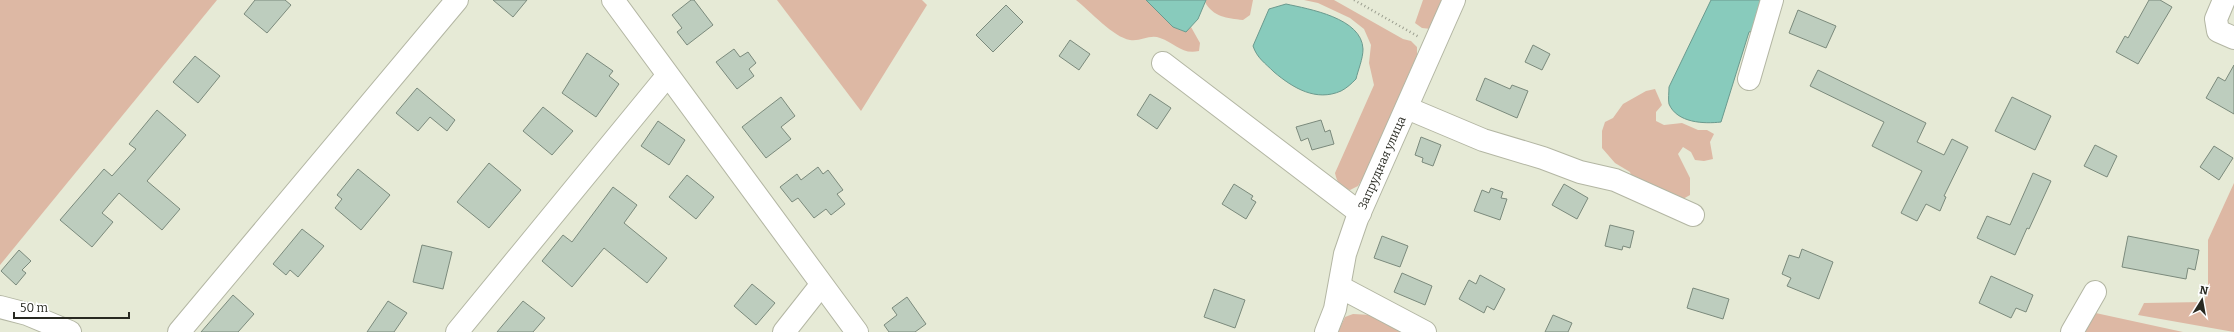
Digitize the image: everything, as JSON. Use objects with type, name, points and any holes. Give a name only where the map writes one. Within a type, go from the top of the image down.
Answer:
[{"type":"street","points":[[179,332],[457,0]]},
{"type":"street","points":[[613,0],[667,76],[857,332]]},
{"type":"street","name":"Запрудная улица","points":[[1326,332],[1335,309],[1345,254],[1360,213],[1454,0]]},
{"type":"street","points":[[1749,79],[1772,0]]},
{"type":"street","points":[[2224,0],[2216,19],[2218,31],[2234,38]]},
{"type":"street","points":[[1163,63],[1360,213]]},
{"type":"street","points":[[457,332],[667,76]]},
{"type":"street","points":[[1407,108],[1483,140],[1543,158],[1580,172],[1615,180],[1693,215]]},
{"type":"street","points":[[784,332],[821,285]]},
{"type":"street","points":[[1340,287],[1426,332]]},
{"type":"street","points":[[2072,332],[2095,292]]},
{"type":"street","points":[[0,307],[27,314],[70,332]]},
{"type":"path","points":[[1354,0],[1435,46]]},
{"type":"shaded area","points":[[0,0],[217,0],[0,265]]},
{"type":"shaded area","points":[[777,0],[922,0],[927,5],[861,111]]},
{"type":"shaded area","points":[[1076,0],[1146,0],[1173,27],[1186,32],[1191,27],[1200,43],[1199,51],[1193,52],[1183,50],[1165,40],[1156,37],[1138,40],[1123,38],[1109,29]]},
{"type":"shaded area","points":[[1206,0],[1253,0],[1250,15],[1243,20],[1216,14],[1208,7],[1205,2]]},
{"type":"shaded area","points":[[1304,0],[1334,0],[1403,39],[1411,41],[1417,47],[1417,55],[1363,178],[1358,186],[1350,190],[1340,184],[1335,173],[1374,85],[1369,63],[1371,45],[1364,29],[1350,18],[1318,3]]},
{"type":"shaded area","points":[[1423,0],[1444,0],[1431,29],[1422,28],[1415,23]]},
{"type":"shaded area","points":[[1655,89],[1662,105],[1656,112],[1656,121],[1664,125],[1682,123],[1698,130],[1707,130],[1714,134],[1710,142],[1713,159],[1704,161],[1695,160],[1691,152],[1683,147],[1678,154],[1690,178],[1690,195],[1683,199],[1633,181],[1630,172],[1615,163],[1602,148],[1602,131],[1605,122],[1613,118],[1623,104],[1646,91]]},
{"type":"shaded area","points":[[2234,183],[2234,332],[2138,315],[2144,303],[2204,302],[2208,290],[2208,240]]},
{"type":"shaded area","points":[[2091,312],[2183,332],[2083,332]]},
{"type":"shaded area","points":[[1353,314],[1371,315],[1408,332],[1338,332],[1345,317]]},
{"type":"water","points":[[1146,0],[1206,0],[1198,19],[1186,32],[1173,27]]},
{"type":"water","points":[[1711,0],[1763,0],[1755,30],[1749,32],[1721,122],[1707,123],[1684,119],[1678,115],[1669,104],[1669,87]]},
{"type":"water","points":[[1286,4],[1320,12],[1344,22],[1354,30],[1360,38],[1363,53],[1356,79],[1351,84],[1341,91],[1332,94],[1323,95],[1305,92],[1281,78],[1259,57],[1253,46],[1269,9]]},
{"type":"building","points":[[255,0],[285,0],[291,5],[267,33],[244,14]]},
{"type":"building","points":[[493,0],[527,0],[513,17]]},
{"type":"building","points":[[691,0],[694,0],[713,25],[687,45],[677,32],[682,28],[672,15]]},
{"type":"building","points":[[2149,0],[2160,0],[2172,7],[2138,64],[2116,52],[2125,36],[2128,38]]},
{"type":"building","points":[[1006,5],[1023,22],[993,52],[976,35]]},
{"type":"building","points":[[1798,10],[1836,26],[1826,48],[1789,33]]},
{"type":"building","points":[[1070,40],[1090,54],[1079,70],[1059,56]]},
{"type":"building","points":[[1533,45],[1550,54],[1542,70],[1525,62]]},
{"type":"building","points":[[734,49],[740,57],[748,52],[756,63],[749,69],[754,76],[737,89],[716,62]]},
{"type":"building","points":[[587,53],[613,71],[609,76],[619,84],[596,117],[562,93]]},
{"type":"building","points":[[195,56],[220,76],[198,103],[173,82]]},
{"type":"building","points":[[2234,65],[2234,114],[2206,98],[2218,77],[2225,81]]},
{"type":"building","points":[[1818,70],[1926,123],[1917,142],[1944,155],[1952,139],[1968,147],[1944,196],[1946,197],[1940,211],[1926,204],[1917,221],[1901,213],[1922,171],[1872,146],[1884,122],[1810,86]]},
{"type":"building","points":[[1485,78],[1510,89],[1512,85],[1528,91],[1517,118],[1476,100]]},
{"type":"building","points":[[417,88],[455,120],[447,131],[430,117],[418,131],[396,113]]},
{"type":"building","points":[[1150,94],[1171,108],[1157,129],[1137,115]]},
{"type":"building","points":[[781,97],[795,116],[781,127],[791,139],[766,158],[742,127]]},
{"type":"building","points":[[2012,97],[2051,116],[2035,150],[1995,131]]},
{"type":"building","points":[[543,107],[573,131],[552,155],[523,131]]},
{"type":"building","points":[[157,110],[186,135],[147,181],[180,209],[162,230],[119,193],[102,213],[113,222],[92,247],[60,220],[104,169],[112,176],[136,149],[129,144]]},
{"type":"building","points":[[1321,120],[1325,132],[1330,130],[1334,144],[1312,150],[1308,138],[1301,141],[1296,127]]},
{"type":"building","points":[[658,121],[685,140],[669,165],[641,146]]},
{"type":"building","points":[[1421,137],[1441,145],[1433,166],[1422,162],[1423,158],[1415,155]]},
{"type":"building","points":[[2095,145],[2117,156],[2107,177],[2084,166]]},
{"type":"building","points":[[2214,146],[2233,158],[2219,180],[2200,167]]},
{"type":"building","points":[[489,163],[521,190],[489,228],[457,202]]},
{"type":"building","points":[[818,167],[823,174],[828,170],[843,190],[837,194],[845,204],[831,215],[826,209],[814,218],[798,198],[792,202],[780,187],[797,174],[801,180]]},
{"type":"building","points":[[358,169],[390,195],[361,230],[335,208],[342,199],[337,195]]},
{"type":"building","points":[[2033,173],[2051,181],[2029,229],[2027,228],[2015,255],[1977,238],[1987,216],[2010,225]]},
{"type":"building","points":[[687,175],[714,197],[696,219],[669,197]]},
{"type":"building","points":[[1234,184],[1253,196],[1251,199],[1256,202],[1246,219],[1222,204]]},
{"type":"building","points":[[1564,184],[1588,198],[1577,219],[1552,205]]},
{"type":"building","points":[[613,187],[637,205],[624,223],[667,258],[647,283],[604,248],[572,287],[542,261],[563,235],[572,242]]},
{"type":"building","points":[[1491,188],[1503,192],[1501,198],[1507,199],[1500,220],[1474,211],[1482,190],[1489,193]]},
{"type":"building","points":[[1610,225],[1634,231],[1630,248],[1623,246],[1622,250],[1605,246]]},
{"type":"building","points":[[302,229],[324,246],[298,277],[290,270],[286,275],[273,264]]},
{"type":"building","points":[[1382,236],[1408,246],[1400,267],[1374,258]]},
{"type":"building","points":[[2128,236],[2199,250],[2195,270],[2188,268],[2186,279],[2122,267]]},
{"type":"building","points":[[422,245],[452,252],[443,289],[413,282]]},
{"type":"building","points":[[1802,249],[1833,262],[1819,299],[1787,286],[1791,278],[1782,274],[1789,255],[1799,258]]},
{"type":"building","points":[[19,250],[31,261],[22,270],[26,273],[16,285],[1,271]]},
{"type":"building","points":[[1402,273],[1432,286],[1425,305],[1394,292]]},
{"type":"building","points":[[1480,275],[1505,289],[1494,310],[1487,306],[1484,313],[1459,299],[1469,280],[1476,284]]},
{"type":"building","points":[[1991,276],[2033,295],[2026,312],[2016,308],[2011,318],[1979,303]]},
{"type":"building","points":[[752,284],[775,303],[756,325],[734,306]]},
{"type":"building","points":[[1693,288],[1729,299],[1723,319],[1687,308]]},
{"type":"building","points":[[1214,289],[1245,300],[1235,328],[1204,317]]},
{"type":"building","points":[[233,295],[254,314],[238,332],[201,332]]},
{"type":"building","points":[[907,297],[926,324],[915,332],[889,332],[884,325],[897,315],[892,308]]},
{"type":"building","points":[[388,301],[407,313],[394,332],[367,332]]},
{"type":"building","points":[[523,301],[545,318],[533,332],[497,332]]},
{"type":"building","points":[[1553,315],[1572,323],[1568,332],[1545,332]]}]
